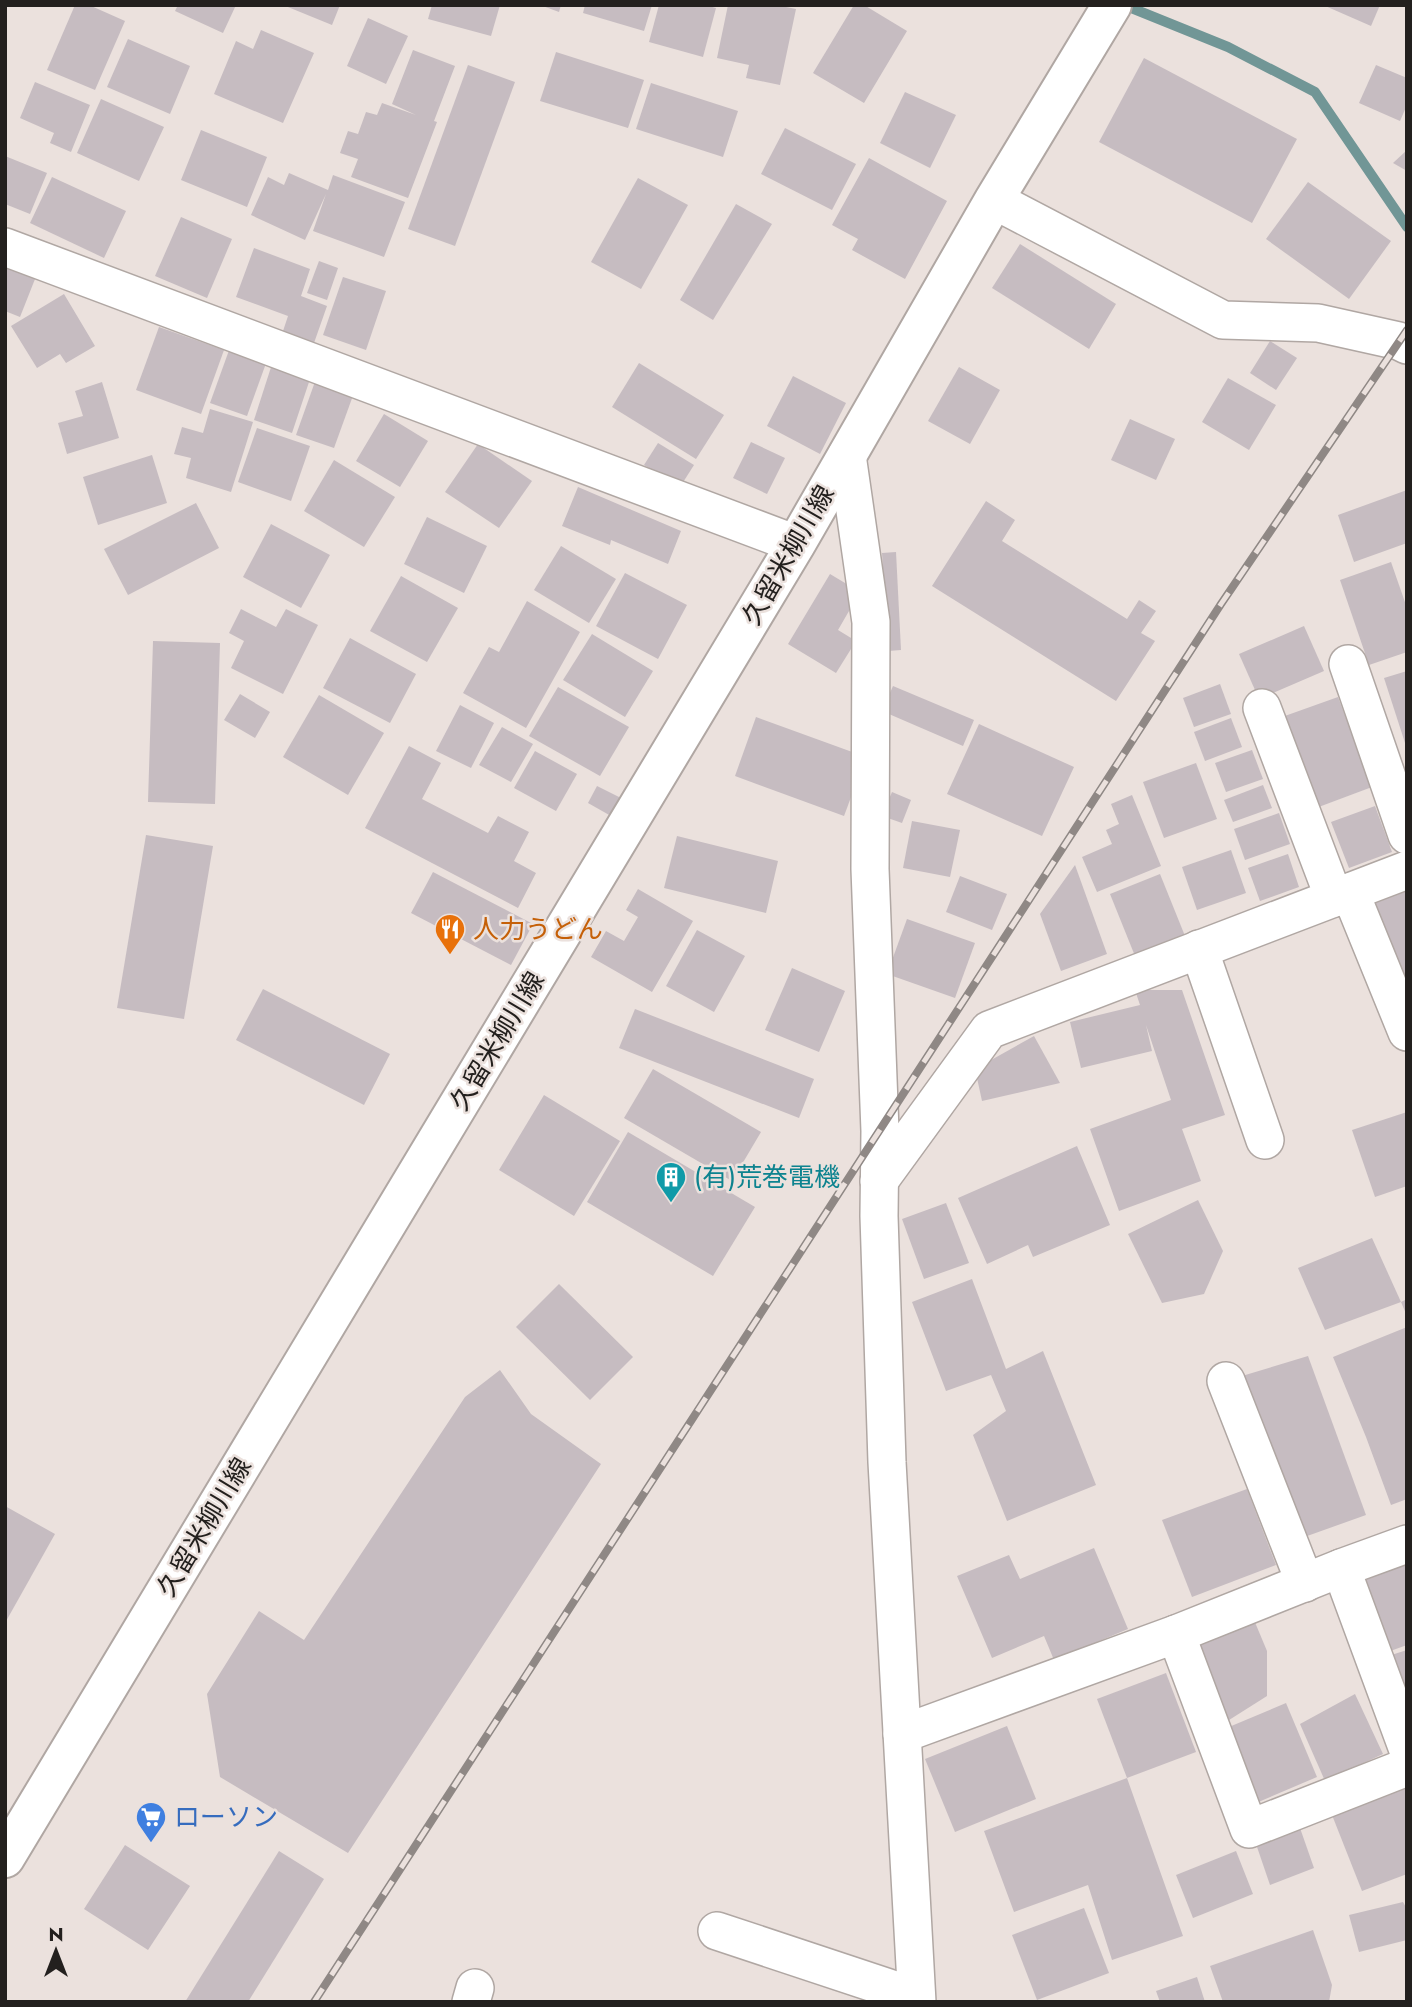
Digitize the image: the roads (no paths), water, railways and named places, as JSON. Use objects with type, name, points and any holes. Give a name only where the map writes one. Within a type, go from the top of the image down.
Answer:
[{"type":"main road","name":"久留米柳川線","points":[[5,1858],[796,544],[994,200],[1112,5]]},
{"type":"street","points":[[994,200],[1223,320],[1318,323],[1407,345]]},
{"type":"street","points":[[5,247],[796,544]]},
{"type":"street","points":[[716,1931],[917,2000],[887,1462],[880,1131],[870,869],[871,622],[847,455]]},
{"type":"street","points":[[1348,664],[1407,835]]},
{"type":"street","points":[[1262,708],[1342,895],[1407,1032]]},
{"type":"street","points":[[879,1181],[989,1030],[1407,870]]},
{"type":"street","points":[[1199,949],[1265,1140]]},
{"type":"street","points":[[1226,1381],[1305,1583]]},
{"type":"street","points":[[902,1734],[1176,1634],[1407,1544]]},
{"type":"street","points":[[1341,1568],[1407,1747]]},
{"type":"street","points":[[1176,1634],[1249,1829],[1407,1767]]},
{"type":"waterway","points":[[1124,5],[1228,47],[1315,92],[1407,227]]},
{"type":"railway","points":[[314,2002],[1221,604],[1407,330]]},
{"type":"place","name":"人力うどん","points":[[450,956]]},
{"type":"place","name":"(有)荒巻電機","points":[[671,1204]]},
{"type":"place","name":"ローソン","points":[[151,1844]]}]
